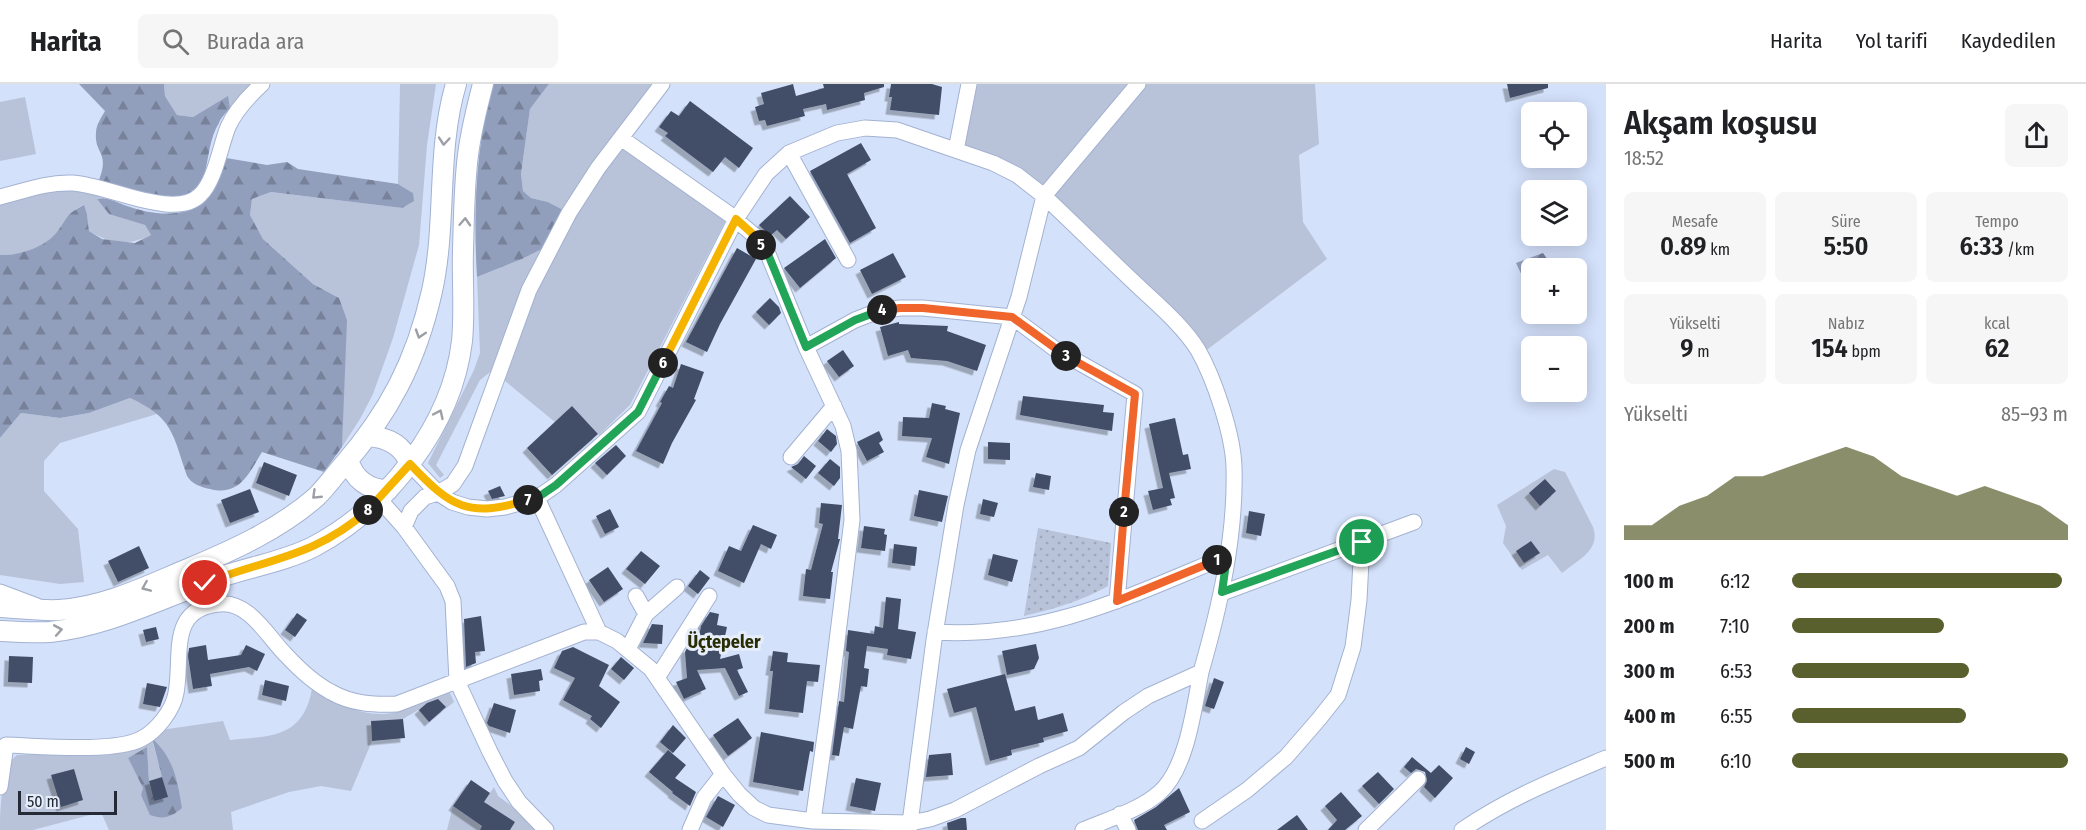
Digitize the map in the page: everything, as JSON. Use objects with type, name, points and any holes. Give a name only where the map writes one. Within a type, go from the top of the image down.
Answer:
[{"type":"main road","points":[[0,607],[69,609],[120,597],[212,559],[262,535],[316,497],[348,460],[387,408],[416,346],[432,290],[440,231],[446,122],[456,84]]},
{"type":"main road","points":[[0,636],[52,632],[124,615],[205,583],[310,548],[356,521],[384,494],[410,464],[434,424],[447,396],[457,364],[461,342],[468,156],[483,84]]},
{"type":"main road","points":[[367,436],[380,436],[398,446],[406,454],[410,464]]},
{"type":"main road","points":[[348,460],[351,471],[360,480],[384,494]]},
{"type":"street","points":[[404,526],[411,511],[426,497],[453,484],[465,466],[529,290],[569,213],[598,168],[662,84]]},
{"type":"street","points":[[956,150],[969,84]]},
{"type":"street","points":[[910,826],[935,632],[956,504],[968,450],[1012,317],[1044,196],[1138,84]]},
{"type":"street","points":[[0,197],[48,184],[70,183],[105,188],[161,204],[184,204],[194,200],[206,189],[229,124],[254,87]]},
{"type":"street","points":[[410,464],[438,493],[452,502],[468,507],[487,509],[505,507],[537,498],[556,485],[638,412],[736,219],[766,174],[789,153],[837,133],[864,128],[897,130],[993,163],[1017,175],[1044,196],[1174,321],[1197,349],[1212,381],[1226,421],[1234,465],[1232,514],[1222,592],[1184,749],[1172,776],[1159,794],[1083,830]]},
{"type":"street","points":[[621,138],[736,219],[755,236],[768,254],[806,347],[843,426],[849,451],[852,520],[813,821]]},
{"type":"street","points":[[789,153],[848,260]]},
{"type":"street","points":[[806,347],[855,320],[878,311],[923,308],[1012,317],[1055,349],[1135,394],[1117,601]]},
{"type":"street","points":[[791,457],[834,406]]},
{"type":"street","points":[[384,494],[447,586],[453,601],[457,681],[505,781],[519,802],[546,830]]},
{"type":"street","points":[[537,498],[599,632]]},
{"type":"street","points":[[1222,592],[1414,522]]},
{"type":"street","points":[[1202,821],[1247,789],[1286,757],[1338,694],[1353,647],[1359,600],[1362,542]]},
{"type":"street","points":[[935,632],[968,634],[1038,626],[1117,601],[1227,556]]},
{"type":"street","points":[[205,583],[212,605]]},
{"type":"street","points":[[628,649],[646,614],[676,587]]},
{"type":"street","points":[[0,592],[42,609]]},
{"type":"street","points":[[636,596],[646,614]]},
{"type":"street","points":[[657,678],[709,596]]},
{"type":"street","points":[[0,788],[3,743],[73,748],[114,746],[143,739],[163,719],[176,696],[179,637],[184,624],[199,608],[212,605],[232,604],[244,611],[302,670],[331,692],[362,704],[397,704],[584,632],[599,632],[628,649],[651,669],[723,774],[754,808],[768,815],[813,821],[910,826],[955,810],[1079,748],[1148,696],[1202,672]]},
{"type":"street","points":[[1462,830],[1488,812],[1523,793],[1606,758]]},
{"type":"street","points":[[690,830],[704,798],[723,774]]},
{"type":"street","points":[[1366,830],[1418,779]]},
{"type":"street","points":[[1483,830],[1488,812]]},
{"type":"street","points":[[1120,814],[1128,830]]},
{"type":"shaded area","points":[[164,84],[254,84],[230,108],[227,97],[193,117],[177,115],[165,96]]},
{"type":"shaded area","points":[[400,84],[436,84],[427,145],[419,245],[393,338],[373,394],[342,447],[343,393],[339,298],[313,284],[263,239],[250,215],[252,199],[271,192],[402,208],[413,193],[398,184]]},
{"type":"shaded area","points":[[549,84],[662,84],[621,138],[729,214],[630,405],[599,435],[572,406],[555,422],[499,376],[503,362],[480,380],[436,465],[444,475],[440,478],[428,463],[474,370],[480,353],[477,277],[554,243],[569,213],[548,202],[531,198],[523,191],[521,174],[530,109]]},
{"type":"shaded area","points":[[969,84],[1315,84],[1319,144],[1299,155],[1303,222],[1327,259],[1200,355],[1044,196],[956,150]]},
{"type":"shaded area","points":[[25,97],[36,154],[0,161],[0,102]]},
{"type":"shaded area","points":[[71,189],[102,197],[97,199],[109,213],[145,225],[151,235],[128,242],[105,239],[89,231],[87,214],[83,205],[70,214],[57,233],[46,243],[23,253],[0,255],[0,205],[48,192]]},
{"type":"shaded area","points":[[130,398],[151,407],[157,414],[60,443],[44,461],[44,491],[78,529],[84,582],[60,584],[0,575],[0,438],[21,413],[60,418],[89,413]]},
{"type":"shaded area","points":[[1554,469],[1565,472],[1593,527],[1594,542],[1581,559],[1562,573],[1548,555],[1522,570],[1503,543],[1506,526],[1497,505]]},
{"type":"shaded area","points":[[1038,528],[1111,543],[1108,586],[1067,604],[1024,616]]},
{"type":"shaded area","points":[[312,689],[350,708],[381,714],[414,706],[449,691],[454,702],[429,722],[418,710],[403,719],[371,721],[372,741],[351,791],[321,786],[289,792],[231,812],[233,830],[109,830],[101,812],[33,830],[0,830],[1,801],[5,779],[17,755],[80,752],[161,730],[223,721],[230,740],[272,735],[293,726],[308,705]],"holes":[[[152,740],[182,808],[141,796],[143,788],[128,758],[147,748],[149,781],[162,777]]]},
{"type":"shaded area","points":[[494,787],[498,796],[544,830],[510,830],[515,822],[494,809],[480,830],[447,830],[453,806],[472,819]]},
{"type":"green space","points":[[79,84],[164,84],[165,96],[177,115],[193,117],[228,96],[230,108],[216,128],[205,172],[198,186],[187,194],[173,198],[142,194],[99,180],[103,164],[97,145],[96,130],[105,111]]},
{"type":"green space","points":[[492,84],[549,84],[530,109],[521,174],[523,191],[531,198],[548,202],[569,213],[554,243],[477,277],[475,228],[477,180],[482,132]]},
{"type":"green space","points":[[226,158],[267,165],[287,162],[298,169],[398,184],[413,193],[414,201],[402,208],[271,192],[252,199],[250,215],[263,239],[313,284],[339,298],[347,320],[342,447],[324,472],[262,452],[248,475],[229,490],[220,491],[200,486],[187,476],[174,438],[163,420],[155,412],[130,398],[89,413],[60,418],[21,413],[0,438],[0,255],[23,252],[46,242],[57,232],[70,214],[84,205],[89,231],[102,239],[135,243],[151,235],[145,225],[109,214],[97,199],[108,199],[149,212],[184,212],[204,202],[212,193]]},
{"type":"green space","points":[[1543,253],[1547,258],[1530,258]]},
{"type":"green space","points":[[1521,261],[1521,274],[1516,263]]},
{"type":"green space","points":[[152,738],[170,762],[182,808],[167,817],[150,815],[141,795],[143,788],[128,758],[147,747],[149,781],[154,800],[167,797]]},
{"type":"building","points":[[793,84],[796,96],[824,88],[823,84],[884,84],[884,87],[864,93],[865,100],[827,110],[826,104],[803,109],[805,116],[767,126],[765,120],[759,121],[755,107],[764,104],[761,93]]},
{"type":"building","points":[[891,84],[932,84],[942,87],[939,115],[890,110]]},
{"type":"building","points":[[1507,84],[1548,84],[1548,88],[1510,98]]},
{"type":"building","points":[[690,101],[753,148],[739,168],[725,157],[713,172],[665,136],[668,133],[659,127],[671,111],[679,116]]},
{"type":"building","points":[[861,143],[871,160],[847,174],[876,228],[850,243],[810,171]]},
{"type":"building","points":[[790,196],[810,217],[786,239],[777,230],[770,236],[759,225]]},
{"type":"building","points":[[825,239],[836,258],[800,288],[784,268]]},
{"type":"building","points":[[737,248],[756,259],[707,352],[686,342]]},
{"type":"building","points":[[893,253],[906,277],[872,294],[860,270]]},
{"type":"building","points":[[770,298],[779,307],[781,313],[769,325],[756,312]]},
{"type":"building","points":[[899,322],[899,324],[948,326],[947,331],[986,345],[977,371],[947,361],[911,358],[908,350],[888,356],[880,327]]},
{"type":"building","points":[[843,350],[854,366],[839,377],[827,361]]},
{"type":"building","points":[[681,364],[704,372],[694,399],[696,400],[663,464],[636,451],[669,386],[673,388]]},
{"type":"building","points":[[1023,396],[1104,405],[1103,412],[1114,413],[1112,431],[1020,415]]},
{"type":"building","points":[[932,403],[946,406],[945,409],[960,413],[949,464],[926,457],[932,438],[902,436],[903,417],[929,418]]},
{"type":"building","points":[[572,406],[598,434],[552,475],[527,448]]},
{"type":"building","points":[[1175,418],[1183,455],[1188,454],[1191,469],[1169,473],[1175,498],[1170,499],[1172,505],[1153,510],[1148,491],[1163,488],[1149,424]]},
{"type":"building","points":[[827,429],[836,436],[837,444],[831,452],[818,441]]},
{"type":"building","points":[[879,431],[883,440],[879,443],[884,452],[867,461],[857,442]]},
{"type":"building","points":[[988,442],[1010,443],[1010,460],[988,459]]},
{"type":"building","points":[[616,445],[626,456],[607,475],[595,463]]},
{"type":"building","points":[[804,456],[816,466],[806,479],[791,467],[798,464]]},
{"type":"building","points":[[830,459],[840,467],[840,478],[834,486],[818,473]]},
{"type":"building","points":[[264,462],[297,475],[289,496],[256,483]]},
{"type":"building","points":[[1036,473],[1051,476],[1049,490],[1033,487]]},
{"type":"building","points":[[1545,479],[1556,491],[1540,506],[1529,493]]},
{"type":"building","points":[[500,486],[505,496],[492,499],[488,491]]},
{"type":"building","points":[[250,489],[259,512],[230,523],[221,500]]},
{"type":"building","points":[[919,490],[948,496],[942,522],[914,516]]},
{"type":"building","points":[[983,499],[998,503],[994,517],[980,514]]},
{"type":"building","points":[[821,503],[842,505],[838,539],[840,539],[831,572],[833,572],[830,599],[803,596],[806,569],[811,570],[823,524],[819,523]]},
{"type":"building","points":[[610,509],[619,527],[605,534],[596,516]]},
{"type":"building","points":[[1249,511],[1265,514],[1261,536],[1246,533]]},
{"type":"building","points":[[753,525],[777,535],[771,549],[761,544],[744,583],[718,571],[729,546],[741,551]]},
{"type":"building","points":[[864,526],[885,529],[884,534],[887,535],[885,551],[861,548]]},
{"type":"building","points":[[1531,541],[1540,553],[1524,563],[1516,551]]},
{"type":"building","points":[[894,544],[917,547],[915,566],[892,563]]},
{"type":"building","points":[[139,546],[149,568],[118,582],[108,561]]},
{"type":"building","points":[[641,551],[660,566],[645,584],[626,569]]},
{"type":"building","points":[[993,554],[1018,560],[1012,582],[988,575]]},
{"type":"building","points":[[608,567],[623,589],[604,602],[589,580]]},
{"type":"building","points":[[700,570],[710,578],[698,594],[688,586]]},
{"type":"building","points":[[886,597],[901,599],[898,629],[916,632],[911,659],[887,655],[888,649],[867,646],[864,668],[869,669],[867,687],[861,686],[853,729],[844,727],[839,756],[832,755],[839,701],[844,702],[849,652],[846,651],[848,630],[874,634],[875,626],[883,628]]},
{"type":"building","points":[[710,612],[719,614],[717,625],[727,627],[720,659],[739,654],[743,668],[737,670],[748,692],[739,696],[725,668],[697,670],[706,689],[684,699],[676,682],[687,678],[685,652],[687,648],[697,648],[701,626]]},
{"type":"building","points":[[297,613],[307,620],[295,637],[285,630]]},
{"type":"building","points":[[481,616],[485,651],[475,652],[476,663],[466,667],[464,619]]},
{"type":"building","points":[[652,624],[663,625],[662,644],[643,643]]},
{"type":"building","points":[[156,627],[159,639],[146,642],[143,630]]},
{"type":"building","points":[[1036,644],[1039,658],[1034,669],[1007,675],[1002,651]]},
{"type":"building","points":[[206,645],[208,660],[241,655],[246,645],[265,654],[257,671],[249,667],[210,674],[212,686],[193,689],[189,648]]},
{"type":"building","points":[[573,647],[609,665],[599,686],[620,702],[601,728],[590,719],[592,716],[563,700],[575,678],[554,668],[562,651]]},
{"type":"building","points":[[773,651],[788,653],[787,662],[820,665],[818,682],[807,681],[803,713],[769,709]]},
{"type":"building","points":[[9,656],[33,657],[32,683],[8,682]]},
{"type":"building","points":[[621,657],[634,668],[624,680],[611,669]]},
{"type":"building","points":[[541,669],[543,680],[539,681],[540,691],[514,695],[511,674]]},
{"type":"building","points":[[1005,674],[1015,711],[1035,706],[1038,720],[1063,713],[1068,731],[1043,738],[1044,742],[1011,750],[1012,755],[990,761],[976,707],[954,713],[947,689]]},
{"type":"building","points":[[1214,678],[1224,682],[1214,709],[1205,706]]},
{"type":"building","points":[[265,680],[289,686],[286,701],[262,695]]},
{"type":"building","points":[[147,683],[167,687],[160,707],[143,704]]},
{"type":"building","points":[[438,699],[446,707],[429,722],[419,710],[427,703]]},
{"type":"building","points":[[494,703],[516,710],[510,733],[489,726],[487,723]]},
{"type":"building","points":[[738,718],[752,738],[728,756],[713,735]]},
{"type":"building","points":[[403,719],[405,738],[372,741],[371,721]]},
{"type":"building","points":[[673,725],[686,738],[673,753],[660,742]]},
{"type":"building","points":[[761,732],[814,742],[813,752],[810,751],[803,791],[753,782]]},
{"type":"building","points":[[1466,747],[1475,752],[1469,764],[1460,759]]},
{"type":"building","points":[[668,750],[686,765],[675,778],[696,792],[690,806],[649,772]]},
{"type":"building","points":[[951,753],[953,775],[926,777],[929,755]]},
{"type":"building","points":[[1412,757],[1431,773],[1439,765],[1453,778],[1435,798],[1424,787],[1427,781],[1425,772],[1416,769],[1411,773],[1404,767]]},
{"type":"building","points":[[74,769],[83,800],[61,807],[51,775]]},
{"type":"building","points":[[1378,772],[1394,789],[1379,804],[1362,786]]},
{"type":"building","points":[[162,777],[168,797],[154,801],[149,781]]},
{"type":"building","points":[[856,778],[881,783],[875,811],[850,806]]},
{"type":"building","points":[[471,780],[490,793],[484,802],[515,822],[510,830],[480,830],[482,826],[453,806]]},
{"type":"building","points":[[1179,788],[1190,812],[1164,825],[1167,830],[1138,830],[1134,820],[1156,807]]},
{"type":"building","points":[[1341,792],[1362,816],[1345,830],[1328,830],[1337,820],[1325,806]]},
{"type":"building","points":[[718,796],[735,805],[723,827],[706,817]]},
{"type":"building","points":[[1297,815],[1308,830],[1277,830]]},
{"type":"building","points":[[966,818],[967,830],[948,830],[947,823]]},
{"type":"district","name":"Üçtepeler","points":[[724,642]]},
{"type":"route","points":[[205,583],[295,555],[334,535],[368,510],[410,464],[438,493],[452,502],[468,507],[487,509],[505,507],[537,498],[556,485],[638,412],[736,219],[755,236],[768,254],[806,347],[855,320],[878,311],[923,308],[1012,317],[1055,349],[1135,394],[1117,601],[1227,556],[1222,592],[1362,542]]}]
